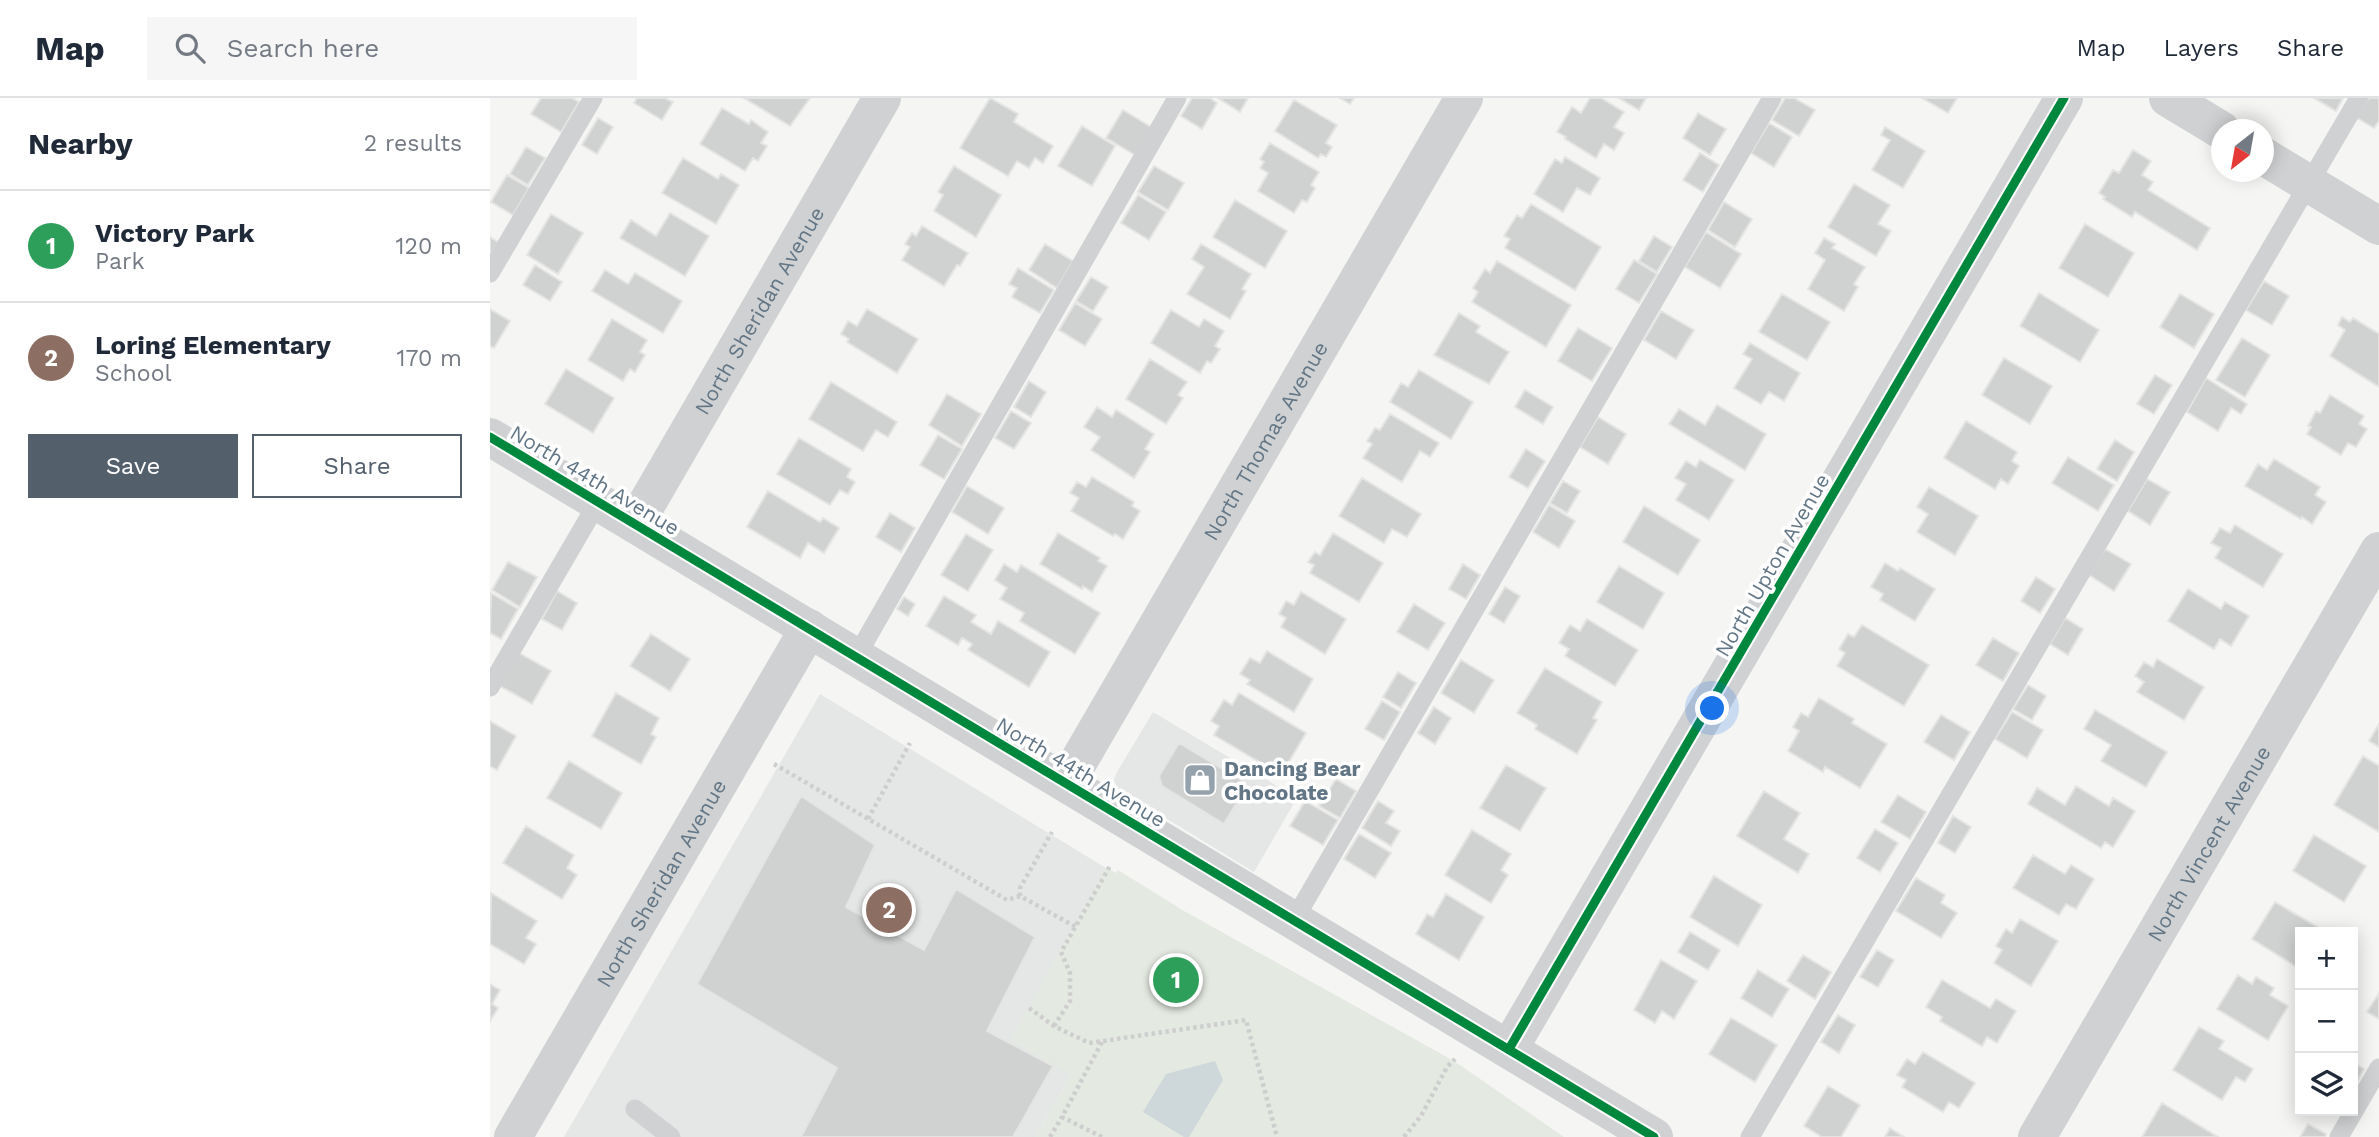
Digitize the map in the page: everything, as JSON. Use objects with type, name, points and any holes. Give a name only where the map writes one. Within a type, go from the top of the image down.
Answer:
[{"type":"street","name":"North Sheridan Avenue","points":[[635,524],[882,98]]},
{"type":"street","name":"North Thomas Avenue","points":[[1066,783],[1464,98]]},
{"type":"street","name":"North Upton Avenue","points":[[1509,1049],[2064,98]]},
{"type":"street","points":[[2168,98],[2211,124]]},
{"type":"street","points":[[2274,162],[2379,226]]},
{"type":"street","name":"North 44th Avenue","points":[[490,437],[1654,1137]]},
{"type":"street","name":"North Vincent Avenue","points":[[2038,1137],[2379,551]]},
{"type":"street","name":"North Sheridan Avenue","points":[[513,1137],[809,628]]},
{"type":"lane","points":[[490,273],[593,98]]},
{"type":"lane","points":[[856,657],[1177,98]]},
{"type":"lane","points":[[1294,920],[1772,98]]},
{"type":"lane","points":[[1750,1137],[2359,98]]},
{"type":"lane","points":[[490,687],[598,502]]},
{"type":"lane","points":[[2339,1137],[2379,1068]]},
{"type":"lane","points":[[635,1109],[671,1137]]},
{"type":"path","points":[[868,819],[910,743]]},
{"type":"path","points":[[774,764],[1007,900],[1020,896],[1076,927]]},
{"type":"path","points":[[1020,896],[1020,888],[1052,832]]},
{"type":"path","points":[[1054,1026],[1070,1001],[1070,973],[1061,952],[1110,866]]},
{"type":"path","points":[[1029,1008],[1054,1026],[1089,1043],[1246,1020],[1277,1137]]},
{"type":"path","points":[[1050,1137],[1103,1040]]},
{"type":"path","points":[[1404,1137],[1421,1116],[1447,1067]]},
{"type":"path","points":[[1062,1117],[1102,1137]]},
{"type":"shaded area","points":[[820,694],[1106,868],[1012,1039],[1071,1075],[1036,1137],[564,1137]]},
{"type":"shaded area","points":[[1153,712],[1297,798],[1254,872],[1118,789],[1114,780],[1117,772]]},
{"type":"shaded area","points":[[1106,868],[1116,873],[1118,870],[1184,911],[1454,1061],[1564,1137],[1036,1137],[1071,1075],[1011,1040]]},
{"type":"shaded area","points":[[1215,1061],[1223,1080],[1189,1137],[1184,1137],[1143,1112],[1166,1074]]},
{"type":"building","points":[[541,98],[572,98],[579,102],[561,132],[531,114]]},
{"type":"building","points":[[637,98],[665,98],[673,102],[662,120],[634,103]]},
{"type":"building","points":[[744,98],[810,98],[790,126]]},
{"type":"building","points":[[990,98],[1018,114],[1014,122],[1053,146],[1043,163],[1035,158],[1029,168],[1017,161],[1008,176],[960,148]]},
{"type":"building","points":[[1192,98],[1210,98],[1217,103],[1202,129],[1181,116]]},
{"type":"building","points":[[1218,98],[1248,98],[1240,112]]},
{"type":"building","points":[[1340,98],[1354,98],[1350,104]]},
{"type":"building","points":[[1590,98],[1601,98],[1624,112],[1614,127],[1624,133],[1614,150],[1604,144],[1596,158],[1557,132],[1572,107],[1581,113]]},
{"type":"building","points":[[1619,98],[1646,98],[1639,110]]},
{"type":"building","points":[[1785,98],[1794,98],[1815,110],[1799,136],[1772,120]]},
{"type":"building","points":[[1922,98],[1957,98],[1948,113]]},
{"type":"building","points":[[2314,98],[2343,98],[2336,111]]},
{"type":"building","points":[[2369,98],[2379,98],[2379,121],[2374,128],[2357,118]]},
{"type":"building","points":[[1294,100],[1337,125],[1326,143],[1332,147],[1326,157],[1321,154],[1318,158],[1275,131]]},
{"type":"building","points":[[722,108],[749,124],[751,120],[768,132],[761,143],[767,146],[758,161],[753,158],[745,171],[700,144]]},
{"type":"building","points":[[1123,110],[1151,127],[1135,155],[1106,138]]},
{"type":"building","points":[[1698,113],[1726,129],[1710,155],[1683,138]]},
{"type":"building","points":[[598,118],[613,127],[597,154],[582,145]]},
{"type":"building","points":[[1769,123],[1792,137],[1774,167],[1751,153]]},
{"type":"building","points":[[1082,126],[1115,146],[1092,186],[1058,166]]},
{"type":"building","points":[[1885,127],[1925,151],[1903,188],[1872,170],[1890,140],[1881,135]]},
{"type":"building","points":[[1270,143],[1319,172],[1311,185],[1315,188],[1307,202],[1302,200],[1294,213],[1258,191],[1268,173],[1260,168],[1264,162],[1260,159]]},
{"type":"building","points":[[526,147],[545,158],[528,185],[510,174]]},
{"type":"building","points":[[2133,150],[2151,161],[2142,175],[2153,182],[2148,190],[2210,228],[2197,250],[2135,212],[2132,217],[2103,199],[2105,197],[2099,193],[2113,170],[2119,173]]},
{"type":"building","points":[[1700,153],[1719,165],[1703,192],[1683,180]]},
{"type":"building","points":[[1565,157],[1600,178],[1590,195],[1577,188],[1563,212],[1534,194],[1555,159],[1562,163]]},
{"type":"building","points":[[683,158],[718,179],[721,174],[739,185],[716,224],[662,193]]},
{"type":"building","points":[[954,166],[1001,195],[976,237],[934,211],[943,195],[938,192]]},
{"type":"building","points":[[1154,166],[1184,183],[1168,210],[1138,192]]},
{"type":"building","points":[[507,175],[529,188],[513,215],[491,202]]},
{"type":"building","points":[[1854,184],[1890,205],[1878,224],[1891,231],[1876,256],[1828,227]]},
{"type":"building","points":[[1138,195],[1166,212],[1149,240],[1121,223]]},
{"type":"building","points":[[1235,200],[1287,231],[1265,268],[1213,237]]},
{"type":"building","points":[[1724,202],[1752,219],[1735,247],[1708,230]]},
{"type":"building","points":[[1531,204],[1601,247],[1575,290],[1505,248],[1510,239],[1504,236],[1517,215],[1522,218]]},
{"type":"building","points":[[670,213],[709,236],[685,276],[620,238],[631,220],[656,236]]},
{"type":"building","points":[[551,214],[583,233],[558,274],[527,255]]},
{"type":"building","points":[[2085,224],[2134,253],[2108,297],[2059,268]]},
{"type":"building","points":[[922,226],[968,253],[944,286],[902,260],[910,247],[905,244],[912,233],[916,236]]},
{"type":"building","points":[[1706,232],[1741,254],[1720,288],[1685,267]]},
{"type":"building","points":[[1654,236],[1672,247],[1657,272],[1639,261]]},
{"type":"building","points":[[490,237],[498,242],[490,256]]},
{"type":"building","points":[[1824,238],[1835,244],[1832,248],[1865,267],[1854,284],[1858,287],[1844,311],[1808,289],[1825,260],[1815,253]]},
{"type":"building","points":[[1045,244],[1073,261],[1057,288],[1029,270]]},
{"type":"building","points":[[1201,244],[1251,274],[1242,289],[1246,291],[1230,319],[1187,294],[1204,267],[1192,259]]},
{"type":"building","points":[[1634,260],[1657,274],[1639,303],[1616,289]]},
{"type":"building","points":[[1497,261],[1571,305],[1546,347],[1472,302],[1478,292],[1473,288],[1485,269],[1490,273]]},
{"type":"building","points":[[535,265],[562,282],[550,301],[523,285]]},
{"type":"building","points":[[1018,268],[1054,290],[1040,313],[1012,297],[1017,288],[1009,284]]},
{"type":"building","points":[[605,270],[628,284],[635,273],[682,301],[663,333],[592,291]]},
{"type":"building","points":[[1091,277],[1108,287],[1093,311],[1076,301]]},
{"type":"building","points":[[2264,281],[2289,296],[2272,325],[2246,310]]},
{"type":"building","points":[[2039,293],[2099,330],[2080,362],[2020,326]]},
{"type":"building","points":[[1782,294],[1830,322],[1807,360],[1759,332]]},
{"type":"building","points":[[2180,294],[2214,314],[2194,348],[2160,327]]},
{"type":"building","points":[[1075,303],[1102,319],[1085,346],[1059,330]]},
{"type":"building","points":[[490,309],[510,321],[494,348],[490,346]]},
{"type":"building","points":[[867,309],[918,339],[897,373],[847,342],[849,339],[841,334],[848,321],[857,326]]},
{"type":"building","points":[[1171,310],[1199,327],[1204,319],[1224,331],[1215,346],[1220,349],[1211,363],[1207,361],[1200,373],[1151,343]]},
{"type":"building","points":[[1661,311],[1694,330],[1676,359],[1644,340]]},
{"type":"building","points":[[1459,313],[1480,326],[1476,332],[1509,352],[1489,384],[1434,355]]},
{"type":"building","points":[[2342,317],[2350,322],[2353,318],[2379,334],[2379,387],[2330,356],[2345,330],[2338,325]]},
{"type":"building","points":[[612,319],[647,340],[640,352],[645,355],[635,372],[630,369],[623,381],[588,360]]},
{"type":"building","points":[[1578,328],[1612,348],[1592,381],[1558,361]]},
{"type":"building","points":[[2242,338],[2270,355],[2245,397],[2216,380]]},
{"type":"building","points":[[1750,343],[1800,373],[1784,401],[1769,392],[1761,404],[1734,388],[1752,359],[1743,354]]},
{"type":"building","points":[[2004,358],[2052,386],[2030,424],[1982,395]]},
{"type":"building","points":[[1150,359],[1187,382],[1178,395],[1183,398],[1166,424],[1126,399]]},
{"type":"building","points":[[566,369],[614,398],[593,433],[545,404]]},
{"type":"building","points":[[1419,370],[1473,402],[1451,439],[1390,402],[1401,383],[1408,387]]},
{"type":"building","points":[[2155,375],[2172,385],[2154,414],[2137,404]]},
{"type":"building","points":[[2206,378],[2247,404],[2241,414],[2231,408],[2218,431],[2187,412]]},
{"type":"building","points":[[1029,381],[1046,392],[1031,417],[1014,407]]},
{"type":"building","points":[[831,382],[897,422],[888,437],[876,430],[863,451],[809,419]]},
{"type":"building","points":[[1525,390],[1553,407],[1543,424],[1515,407]]},
{"type":"building","points":[[947,394],[981,414],[962,446],[929,425]]},
{"type":"building","points":[[2330,395],[2364,416],[2359,424],[2367,429],[2356,447],[2348,443],[2341,455],[2307,434],[2316,411],[2320,413]]},
{"type":"building","points":[[1717,405],[1766,434],[1745,470],[1669,424],[1679,409],[1705,425]]},
{"type":"building","points":[[1097,407],[1112,417],[1116,410],[1154,434],[1145,449],[1150,452],[1134,478],[1091,450],[1100,437],[1084,427]]},
{"type":"building","points":[[1011,411],[1031,423],[1014,449],[995,438]]},
{"type":"building","points":[[1390,414],[1439,443],[1430,457],[1420,451],[1402,482],[1363,458],[1372,444],[1367,441],[1375,428],[1380,430]]},
{"type":"building","points":[[1598,417],[1626,434],[1608,464],[1580,447]]},
{"type":"building","points":[[1966,421],[2017,452],[2012,461],[2019,466],[2008,484],[2001,479],[1995,489],[1944,458]]},
{"type":"building","points":[[938,435],[962,449],[944,479],[920,465]]},
{"type":"building","points":[[799,438],[851,469],[847,477],[855,482],[848,494],[840,490],[830,505],[777,474]]},
{"type":"building","points":[[2115,440],[2134,452],[2117,481],[2097,469]]},
{"type":"building","points":[[1526,449],[1545,461],[1528,488],[1509,477]]},
{"type":"building","points":[[2068,457],[2114,485],[2098,511],[2052,483]]},
{"type":"building","points":[[2274,459],[2320,487],[2315,495],[2326,502],[2312,524],[2245,486],[2258,464],[2267,470]]},
{"type":"building","points":[[1700,460],[1734,480],[1709,520],[1676,500],[1686,484],[1675,478],[1686,461],[1696,467]]},
{"type":"building","points":[[1092,477],[1134,502],[1132,506],[1140,511],[1123,539],[1071,511],[1079,498],[1070,493],[1077,482],[1086,487]]},
{"type":"building","points":[[1362,478],[1421,514],[1407,537],[1392,529],[1384,543],[1339,516]]},
{"type":"building","points":[[2147,479],[2170,492],[2150,525],[2128,511]]},
{"type":"building","points":[[1563,481],[1580,491],[1567,513],[1550,503]]},
{"type":"building","points":[[967,486],[1004,508],[988,534],[952,512]]},
{"type":"building","points":[[1929,487],[1978,516],[1955,555],[1917,532],[1928,514],[1917,507]]},
{"type":"building","points":[[768,491],[820,522],[823,518],[839,528],[824,553],[808,543],[800,558],[747,527]]},
{"type":"building","points":[[1549,505],[1575,521],[1559,548],[1533,532]]},
{"type":"building","points":[[1644,506],[1700,540],[1678,575],[1623,542]]},
{"type":"building","points":[[890,513],[915,528],[901,552],[876,537]]},
{"type":"building","points":[[2235,525],[2283,554],[2263,587],[2215,558],[2221,548],[2211,543],[2220,528],[2230,533]]},
{"type":"building","points":[[1058,533],[1100,558],[1098,561],[1107,566],[1092,592],[1040,564]]},
{"type":"building","points":[[1333,533],[1383,563],[1359,602],[1310,573],[1314,565],[1308,562],[1315,552],[1320,555]]},
{"type":"building","points":[[966,534],[993,550],[968,591],[941,575]]},
{"type":"building","points":[[2105,549],[2131,564],[2114,591],[2089,575]]},
{"type":"building","points":[[508,562],[537,577],[520,607],[492,590]]},
{"type":"building","points":[[1885,563],[1898,571],[1900,568],[1935,589],[1915,621],[1880,600],[1883,594],[1871,587]]},
{"type":"building","points":[[1004,564],[1017,572],[1021,565],[1100,613],[1075,654],[1020,621],[1024,613],[1000,599],[1007,588],[995,580]]},
{"type":"building","points":[[1463,564],[1480,575],[1466,599],[1449,589]]},
{"type":"building","points":[[1619,566],[1664,593],[1643,629],[1597,602]]},
{"type":"building","points":[[2036,577],[2055,589],[2040,613],[2021,601]]},
{"type":"building","points":[[1505,587],[1520,596],[1504,623],[1489,614]]},
{"type":"building","points":[[2188,589],[2221,609],[2225,602],[2249,616],[2231,646],[2220,639],[2214,649],[2168,621]]},
{"type":"building","points":[[557,591],[577,603],[562,630],[542,619]]},
{"type":"building","points":[[1301,592],[1346,619],[1325,654],[1281,627],[1286,618],[1279,614],[1286,601],[1294,605]]},
{"type":"building","points":[[491,593],[518,609],[501,639],[490,633]]},
{"type":"building","points":[[944,596],[976,615],[971,622],[991,634],[998,621],[1050,652],[1029,687],[968,650],[972,644],[962,638],[958,645],[926,626]]},
{"type":"building","points":[[904,597],[915,604],[908,616],[897,609]]},
{"type":"building","points":[[1414,604],[1445,623],[1428,650],[1397,632]]},
{"type":"building","points":[[2065,618],[2083,629],[2068,655],[2050,644]]},
{"type":"building","points":[[1587,619],[1638,650],[1615,686],[1565,656],[1569,649],[1559,643],[1570,625],[1580,631]]},
{"type":"building","points":[[1862,625],[1929,665],[1904,706],[1837,666],[1845,653],[1839,649],[1848,634],[1854,637]]},
{"type":"building","points":[[651,634],[690,659],[670,691],[630,666]]},
{"type":"building","points":[[1993,638],[2019,653],[2003,681],[1976,665]]},
{"type":"building","points":[[1267,651],[1313,679],[1294,712],[1247,684],[1250,680],[1240,674],[1250,658],[1260,663]]},
{"type":"building","points":[[519,653],[551,671],[532,704],[500,686]]},
{"type":"building","points":[[2157,659],[2204,687],[2184,720],[2137,692],[2144,682],[2135,676],[2144,662],[2153,667]]},
{"type":"building","points":[[1461,660],[1494,680],[1474,713],[1441,693]]},
{"type":"building","points":[[1545,668],[1602,702],[1593,718],[1597,720],[1577,754],[1535,729],[1537,725],[1517,713]]},
{"type":"building","points":[[1398,672],[1416,683],[1401,708],[1383,697]]},
{"type":"building","points":[[2028,685],[2046,696],[2032,720],[2013,709]]},
{"type":"building","points":[[616,693],[659,718],[651,734],[656,737],[641,764],[592,736]]},
{"type":"building","points":[[1239,693],[1306,733],[1281,775],[1214,735],[1219,726],[1211,721],[1224,700],[1232,705]]},
{"type":"building","points":[[1819,698],[1854,719],[1852,723],[1887,744],[1860,788],[1825,767],[1823,772],[1788,751],[1799,731],[1793,727],[1801,713],[1808,717]]},
{"type":"building","points":[[1382,701],[1400,712],[1384,740],[1365,729]]},
{"type":"building","points":[[1434,707],[1451,718],[1435,744],[1418,733]]},
{"type":"building","points":[[2095,710],[2167,752],[2146,787],[2101,761],[2111,745],[2084,729]]},
{"type":"building","points":[[2012,712],[2043,730],[2027,758],[1995,739]]},
{"type":"building","points":[[1941,715],[1970,732],[1954,760],[1924,742]]},
{"type":"building","points":[[490,721],[516,736],[497,770],[490,766]]},
{"type":"building","points":[[2379,724],[2379,747],[2369,741]]},
{"type":"building","name":"Dancing Bear Chocolate","points":[[1179,743],[1248,784],[1224,824],[1162,786],[1159,776]]},
{"type":"building","points":[[2363,756],[2379,766],[2379,832],[2334,805]]},
{"type":"building","points":[[569,761],[622,793],[601,829],[547,798]]},
{"type":"building","points":[[1506,765],[1546,788],[1520,831],[1480,808]]},
{"type":"building","points":[[1336,779],[1356,791],[1340,818],[1319,806]]},
{"type":"building","points":[[2076,786],[2109,806],[2113,798],[2135,811],[2113,847],[2105,842],[2101,848],[2028,804],[2037,788],[2065,805]]},
{"type":"building","points":[[1764,791],[1800,813],[1784,839],[1809,854],[1798,873],[1737,836]]},
{"type":"building","points":[[1898,795],[1926,812],[1910,839],[1881,822]]},
{"type":"building","points":[[801,796],[875,845],[846,907],[924,950],[956,889],[1035,937],[987,1031],[1053,1066],[1013,1137],[801,1137],[837,1068],[697,984]]},
{"type":"building","points":[[1305,801],[1338,820],[1323,845],[1290,826]]},
{"type":"building","points":[[1378,801],[1394,811],[1386,823],[1400,831],[1391,846],[1362,828]]},
{"type":"building","points":[[1953,816],[1971,827],[1955,853],[1938,843]]},
{"type":"building","points":[[526,826],[574,855],[567,868],[577,875],[562,899],[503,863]]},
{"type":"building","points":[[1875,829],[1898,843],[1880,872],[1857,858]]},
{"type":"building","points":[[1472,830],[1511,854],[1501,870],[1508,875],[1491,903],[1445,875]]},
{"type":"building","points":[[1359,834],[1391,853],[1375,878],[1344,859]]},
{"type":"building","points":[[2314,835],[2366,866],[2344,902],[2293,871]]},
{"type":"building","points":[[2033,855],[2065,874],[2071,865],[2094,879],[2076,909],[2066,904],[2059,915],[2013,888]]},
{"type":"building","points":[[1714,876],[1762,905],[1738,946],[1690,917]]},
{"type":"building","points":[[1916,878],[1945,895],[1941,903],[1957,913],[1941,938],[1896,911]]},
{"type":"building","points":[[491,893],[537,921],[526,938],[536,944],[524,964],[490,944]]},
{"type":"building","points":[[1446,894],[1484,917],[1459,960],[1416,934],[1427,914],[1433,917]]},
{"type":"building","points":[[2275,902],[2318,927],[2295,927],[2295,966],[2252,939]]},
{"type":"building","points":[[2020,919],[2058,941],[2031,986],[1994,963],[2002,950],[1996,946],[2006,929],[2012,933]]},
{"type":"building","points":[[1690,932],[1720,950],[1708,970],[1678,952]]},
{"type":"building","points":[[1877,950],[1894,960],[1878,987],[1860,977]]},
{"type":"building","points":[[1803,955],[1831,972],[1815,999],[1787,981]]},
{"type":"building","points":[[1661,960],[1697,981],[1674,1019],[1662,1011],[1655,1023],[1634,1010]]},
{"type":"building","points":[[1758,970],[1789,989],[1772,1017],[1741,998]]},
{"type":"building","points":[[2238,975],[2252,984],[2256,977],[2274,988],[2270,995],[2288,1006],[2268,1040],[2217,1009]]},
{"type":"building","points":[[1942,980],[1990,1008],[1996,999],[2016,1011],[1997,1043],[1987,1037],[1982,1046],[1940,1021],[1942,1017],[1926,1007]]},
{"type":"building","points":[[490,984],[500,990],[492,1004],[498,1008],[490,1021]]},
{"type":"building","points":[[2379,993],[2379,1019],[2367,1012]]},
{"type":"building","points":[[1838,1015],[1855,1025],[1839,1053],[1821,1042]]},
{"type":"building","points":[[1731,1018],[1777,1045],[1755,1082],[1709,1054]]},
{"type":"building","points":[[2199,1027],[2224,1041],[2219,1049],[2253,1069],[2245,1082],[2236,1077],[2222,1100],[2173,1070]]},
{"type":"building","points":[[1923,1052],[1975,1083],[1959,1108],[1949,1102],[1943,1112],[1902,1087],[1906,1080],[1897,1075],[1907,1059],[1915,1064]]},
{"type":"building","points":[[2358,1065],[2364,1069],[2358,1079]]},
{"type":"building","points":[[1828,1086],[1860,1105],[1841,1137],[1822,1137],[1804,1126]]},
{"type":"building","points":[[2162,1103],[2218,1137],[2142,1137]]},
{"type":"building","points":[[2308,1124],[2326,1134],[2325,1137],[2300,1137]]},
{"type":"building","points":[[1890,1128],[1904,1137],[1885,1137]]},
{"type":"cycle path","points":[[1509,1049],[2064,98]]},
{"type":"cycle path","points":[[490,437],[1654,1137]]},
{"type":"place","name":"Dancing Bear Chocolate","points":[[1200,780]]},
{"type":"place","name":"Loring Elementary","points":[[889,910]]},
{"type":"place","name":"Victory Park","points":[[1176,980]]}]
